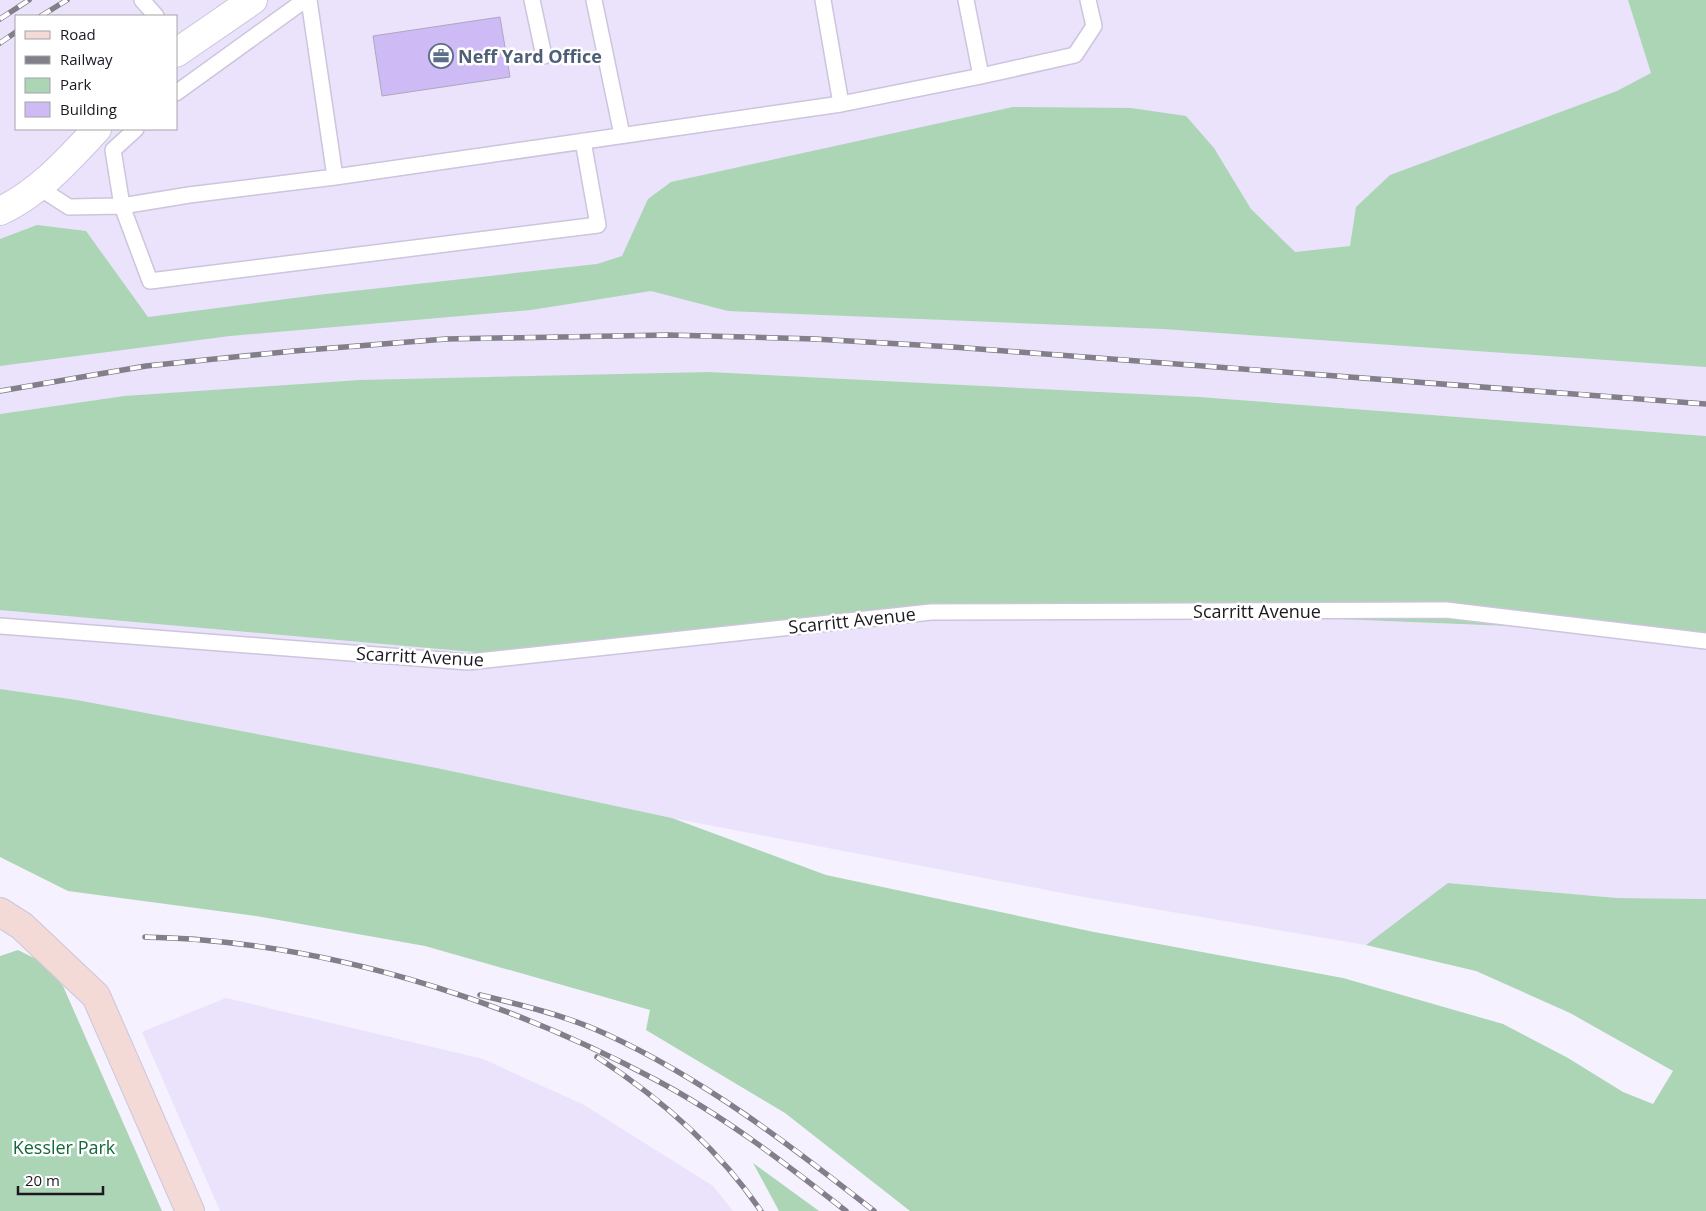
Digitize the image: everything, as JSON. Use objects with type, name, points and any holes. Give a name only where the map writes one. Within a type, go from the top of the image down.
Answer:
[{"type":"main road","points":[[0,912],[22,926],[96,996],[190,1211]]},
{"type":"street","points":[[178,47],[254,0]]},
{"type":"street","points":[[0,211],[12,206],[38,187],[65,163],[96,130]]},
{"type":"lane","points":[[142,0],[155,15]]},
{"type":"lane","points":[[178,92],[305,0]]},
{"type":"lane","points":[[309,0],[335,177]]},
{"type":"lane","points":[[532,0],[544,56]]},
{"type":"lane","points":[[596,0],[622,136]]},
{"type":"lane","points":[[823,0],[841,104]]},
{"type":"lane","points":[[966,0],[981,76]]},
{"type":"lane","points":[[38,187],[69,207],[122,206],[841,104],[981,76],[1074,54],[1094,26],[1088,0]]},
{"type":"lane","points":[[135,130],[113,150],[122,206],[150,281],[598,225],[583,142]]},
{"type":"lane","name":"Scarritt Avenue","points":[[0,626],[468,662],[931,612],[1446,610],[1706,641]]},
{"type":"shaded area","points":[[0,0],[1706,0],[1706,436],[1200,397],[709,372],[288,386],[124,396],[0,414]]},
{"type":"shaded area","points":[[1017,606],[1631,631],[1706,639],[1706,899],[1617,898],[1449,883],[1366,945],[1078,896],[672,818],[437,768],[77,700],[0,689],[0,610]]},
{"type":"shaded area","points":[[226,998],[483,1059],[584,1105],[713,1186],[733,1211],[220,1211],[142,1032]]},
{"type":"green space","points":[[1628,0],[1706,0],[1706,367],[1163,329],[728,311],[651,291],[531,310],[230,336],[0,366],[0,239],[37,225],[86,231],[148,317],[317,295],[597,264],[622,256],[648,199],[671,182],[1013,107],[1131,108],[1186,116],[1214,148],[1251,209],[1295,252],[1350,246],[1356,207],[1390,175],[1617,91],[1651,73]]},
{"type":"green space","points":[[709,372],[1200,397],[1706,436],[1706,639],[1631,631],[1017,606],[553,659],[0,610],[0,414],[124,396],[360,380]]},
{"type":"green space","points":[[0,689],[77,700],[437,768],[672,818],[826,875],[1094,932],[1343,978],[1503,1024],[1568,1058],[1623,1092],[1653,1104],[1673,1071],[1570,1013],[1476,971],[1366,945],[1448,883],[1617,898],[1706,899],[1706,1211],[910,1211],[785,1113],[646,1030],[650,1010],[425,946],[256,916],[68,891],[0,857]]},
{"type":"green space","name":"Kessler Park","points":[[18,950],[40,961],[63,986],[162,1211],[0,1211],[0,956]]},
{"type":"green space","points":[[753,1163],[819,1211],[779,1211]]},
{"type":"building","name":"Neff Yard Office","points":[[500,17],[510,77],[382,96],[373,36]]},
{"type":"railway","points":[[0,19],[29,0]]},
{"type":"railway","points":[[43,15],[67,0]]},
{"type":"railway","points":[[0,43],[15,33]]},
{"type":"railway","points":[[0,391],[146,366],[294,351],[446,339],[668,335],[815,339],[953,347],[1706,404]]},
{"type":"railway","points":[[145,937],[202,940],[261,947],[319,957],[378,970],[436,987],[493,1007],[603,1053],[681,1094],[754,1141],[846,1211]]},
{"type":"railway","points":[[480,995],[576,1022],[606,1034],[677,1071],[712,1092],[778,1138],[874,1211]]},
{"type":"railway","points":[[597,1057],[665,1107],[707,1145],[761,1211]]},
{"type":"place","name":"Neff Yard Office","points":[[441,56]]}]
